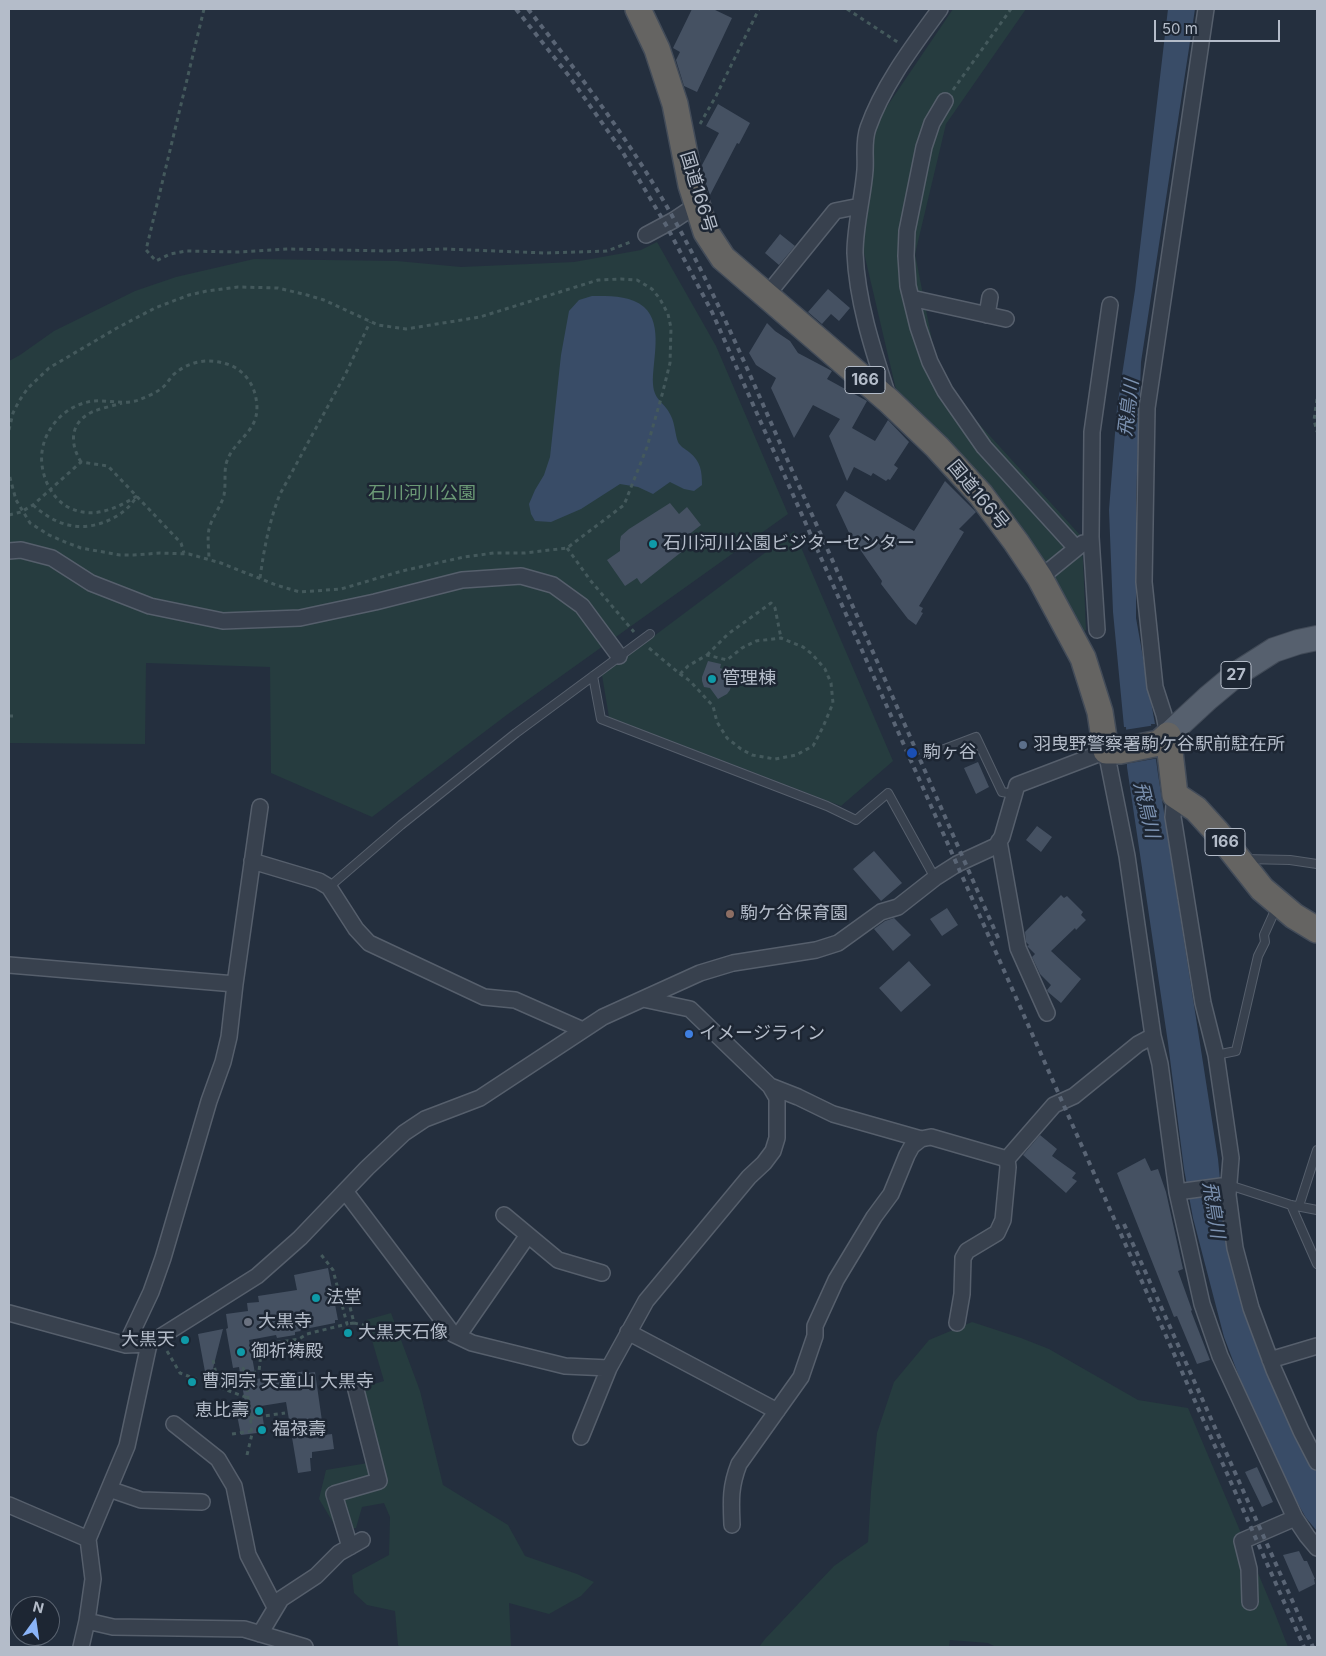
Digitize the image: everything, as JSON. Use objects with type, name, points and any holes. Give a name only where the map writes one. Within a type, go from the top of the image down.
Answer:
[{"type":"highway","name":"国道166号","points":[[638,9],[657,49],[675,104],[691,185],[706,232],[724,258],[889,401],[937,447],[981,495],[1040,578],[1082,658],[1113,751]]},
{"type":"highway","points":[[1113,751],[1164,739],[1176,796]]},
{"type":"highway","name":"166","points":[[1176,796],[1196,809],[1217,832],[1262,889],[1294,916],[1317,930]]},
{"type":"main road","name":"27","points":[[1164,739],[1238,673],[1274,650],[1317,638]]},
{"type":"street","points":[[1164,739],[1164,715],[1155,687],[1144,582],[1147,408],[1206,9]]},
{"type":"street","points":[[889,401],[870,342],[860,295],[856,252],[865,169],[865,142],[868,129],[883,94],[933,11]]},
{"type":"street","points":[[945,101],[932,122],[924,147],[907,231],[907,279],[918,327],[930,362],[945,391],[984,447],[1076,548]]},
{"type":"street","points":[[646,235],[698,204]]},
{"type":"street","points":[[767,295],[835,211],[860,206]]},
{"type":"street","points":[[987,314],[990,297]]},
{"type":"street","points":[[911,298],[1006,319]]},
{"type":"street","points":[[1097,630],[1091,537],[1092,432],[1110,305]]},
{"type":"street","points":[[1040,578],[1091,537]]},
{"type":"street","points":[[9,551],[21,550],[52,558],[90,583],[150,606],[223,621],[300,618],[375,602],[462,580],[521,576],[553,584],[582,606],[619,656]]},
{"type":"street","points":[[9,1313],[126,1345],[149,1344],[257,1276],[300,1238],[367,1168],[404,1133],[425,1119],[480,1098],[603,1017],[700,973],[733,963],[816,950],[838,943],[881,912],[898,906],[935,878],[964,860],[996,846],[1002,837],[1017,786],[1113,751],[1153,1036],[1160,1064],[1179,1192],[1202,1304],[1220,1356],[1296,1518],[1317,1548]]},
{"type":"street","points":[[1176,796],[1173,817],[1203,1002],[1216,1055],[1231,1158],[1226,1186],[1235,1248],[1251,1308],[1270,1360],[1301,1431],[1317,1462]]},
{"type":"street","points":[[126,1345],[151,1292],[163,1258],[209,1101],[223,1062],[229,1037],[260,807]]},
{"type":"street","points":[[999,841],[1018,948],[1046,1013]]},
{"type":"street","points":[[252,861],[319,880],[329,887],[356,929],[368,943],[484,997],[515,1000],[583,1030]]},
{"type":"street","points":[[9,965],[235,984]]},
{"type":"street","points":[[581,1437],[609,1368],[646,1301],[749,1177],[764,1163],[773,1151],[777,1138],[777,1098],[770,1086],[690,1009],[644,999]]},
{"type":"street","points":[[957,1323],[962,1294],[963,1258],[967,1251],[997,1233],[1003,1220],[1008,1167],[1007,1159],[1054,1104],[1074,1096],[1091,1080],[1138,1044],[1153,1036]]},
{"type":"street","points":[[770,1086],[798,1096],[834,1114],[922,1139]]},
{"type":"street","points":[[732,1525],[731,1500],[733,1480],[740,1464],[802,1377],[815,1336],[815,1326],[836,1280],[891,1194],[912,1146],[922,1139],[931,1137],[1007,1159]]},
{"type":"street","points":[[1179,1192],[1226,1186]]},
{"type":"street","points":[[345,1191],[453,1334],[472,1342],[565,1366],[609,1368]]},
{"type":"street","points":[[504,1215],[558,1260],[602,1273]]},
{"type":"street","points":[[458,1336],[528,1235]]},
{"type":"street","points":[[628,1332],[777,1411]]},
{"type":"street","points":[[81,1647],[93,1579],[88,1539],[127,1446],[149,1344]]},
{"type":"street","points":[[1270,1360],[1317,1346]]},
{"type":"street","points":[[260,1634],[280,1599],[316,1576],[339,1553],[356,1544],[334,1494],[379,1481],[356,1390]]},
{"type":"street","points":[[174,1424],[218,1459],[234,1486],[248,1555],[275,1607]]},
{"type":"street","points":[[109,1489],[141,1500],[202,1502]]},
{"type":"street","points":[[9,1505],[88,1539]]},
{"type":"street","points":[[1250,1602],[1249,1569],[1242,1541],[1296,1518]]},
{"type":"street","points":[[87,1621],[113,1627],[244,1629],[305,1647]]},
{"type":"lane","points":[[329,887],[401,825],[516,733],[650,634]]},
{"type":"lane","points":[[593,676],[601,719],[827,806],[856,820],[888,793],[935,878]]},
{"type":"lane","points":[[934,752],[976,737],[1002,792],[1014,794]]},
{"type":"lane","points":[[1238,859],[1290,860],[1317,864]]},
{"type":"lane","points":[[1216,1055],[1236,1051],[1258,956],[1265,942],[1264,935],[1278,904]]},
{"type":"lane","points":[[1317,1150],[1295,1205],[1317,1264]]},
{"type":"lane","points":[[1226,1186],[1317,1210]]},
{"type":"path","points":[[204,9],[146,250],[156,261],[170,254],[186,251],[240,252],[288,249],[387,251],[445,249],[545,253],[607,251],[646,235]]},
{"type":"path","points":[[684,150],[716,96],[759,9]]},
{"type":"path","points":[[847,9],[910,50]]},
{"type":"path","points":[[945,101],[1011,9]]},
{"type":"path","points":[[9,430],[13,413],[19,401],[28,388],[49,368],[147,312],[189,295],[238,287],[278,288],[307,295],[324,300],[370,322],[386,327],[406,329],[453,322],[502,310],[598,280],[637,280],[652,289],[660,299],[668,314],[671,328],[670,363],[647,447],[624,505],[567,548],[464,557],[402,571],[360,584],[329,590],[300,592],[208,560],[184,554],[134,555],[81,548],[49,535],[30,523],[16,500],[9,474]]},
{"type":"path","points":[[260,578],[263,551],[280,494],[346,373],[370,322]]},
{"type":"path","points":[[81,462],[75,452],[73,442],[76,426],[92,412],[138,400],[154,393],[163,388],[182,368],[201,361],[212,361],[230,366],[243,374],[251,382],[255,394],[257,414],[250,431],[230,456],[226,466],[224,494],[220,508],[209,528],[208,560]]},
{"type":"path","points":[[1317,399],[1314,420],[1317,432]]},
{"type":"path","points":[[125,402],[92,401],[72,408],[56,421],[46,437],[41,458],[44,478],[50,490],[64,504],[84,513],[105,512],[137,496]]},
{"type":"path","points":[[9,515],[21,512],[32,505],[81,462]]},
{"type":"path","points":[[81,462],[108,466],[181,543],[184,554]]},
{"type":"path","points":[[32,505],[51,518],[73,526],[82,526],[102,523],[116,516],[129,508],[137,496]]},
{"type":"path","points":[[567,548],[590,580],[641,641],[690,681],[713,706],[717,722],[727,738],[752,755],[775,759],[796,755],[813,746],[833,703],[831,683],[825,668],[804,647],[781,638],[756,641],[742,648],[727,660],[707,655]]},
{"type":"path","points":[[680,674],[688,666],[707,655],[728,634],[771,603],[776,608],[781,638]]},
{"type":"path","points":[[9,716],[14,716]]},
{"type":"path","points":[[319,1252],[333,1270],[347,1324]]},
{"type":"path","points":[[341,1301],[348,1299],[354,1323]]},
{"type":"path","points":[[245,1376],[260,1371],[262,1346],[299,1340],[306,1334],[347,1324],[354,1323],[368,1326]]},
{"type":"path","points":[[166,1350],[180,1373],[196,1379]]},
{"type":"path","points":[[213,1360],[219,1388]]},
{"type":"path","points":[[243,1366],[246,1381]]},
{"type":"path","points":[[205,1382],[248,1398]]},
{"type":"path","points":[[247,1388],[252,1431],[247,1455]]},
{"type":"path","points":[[250,1418],[285,1413]]},
{"type":"path","points":[[232,1434],[252,1431]]},
{"type":"green space","points":[[953,9],[1026,9],[946,124],[915,254],[940,381],[1080,535],[1086,630],[1083,632],[897,394],[861,240],[873,127]]},
{"type":"green space","name":"石川河川公園","points":[[657,242],[716,346],[788,514],[508,714],[372,817],[271,773],[270,667],[146,663],[145,744],[9,743],[9,361],[54,331],[135,291],[176,277],[254,259],[397,261],[461,267],[574,262],[641,250]]},
{"type":"green space","points":[[794,531],[893,761],[841,806],[609,717],[602,675]]},
{"type":"green space","points":[[391,1313],[420,1391],[443,1485],[508,1525],[525,1556],[594,1582],[581,1596],[549,1614],[509,1603],[511,1647],[400,1647],[398,1645],[395,1611],[367,1605],[354,1593],[352,1575],[389,1555],[390,1517],[384,1503],[362,1507],[356,1528],[337,1529],[319,1499],[326,1470],[380,1461],[360,1388],[384,1381],[366,1320]]},
{"type":"green space","points":[[972,1322],[1049,1349],[1138,1400],[1188,1408],[1288,1647],[996,1647],[988,1643],[950,1640],[949,1647],[759,1647],[834,1566],[868,1542],[877,1433],[894,1382],[929,1340]]},
{"type":"water","name":"飛鳥川","points":[[1168,9],[1195,9],[1141,362],[1136,499],[1136,618],[1155,724],[1151,724],[1158,774],[1218,1159],[1226,1242],[1245,1306],[1301,1446],[1317,1472],[1317,1531],[1306,1518],[1265,1445],[1224,1337],[1193,1218],[1184,1169],[1168,1043],[1127,767],[1126,727],[1124,727],[1113,612],[1109,510],[1117,408],[1135,290]]},
{"type":"water","points":[[592,296],[626,298],[644,307],[650,315],[654,323],[656,344],[653,375],[655,394],[671,416],[679,443],[696,459],[701,471],[702,485],[694,491],[684,489],[670,482],[653,494],[638,487],[620,484],[581,509],[551,522],[535,521],[529,504],[544,475],[550,457],[561,355],[569,311],[579,300]]},
{"type":"pier","points":[[1156,725],[1154,726],[1159,758],[1125,764],[1124,730]]},
{"type":"building","points":[[692,9],[713,9],[732,18],[697,92],[684,86],[676,60],[680,52],[673,48]]},
{"type":"building","points":[[718,104],[750,123],[739,144],[737,143],[710,195],[702,165],[719,133],[706,126]]},
{"type":"building","points":[[780,234],[795,246],[779,265],[765,253]]},
{"type":"building","points":[[828,289],[850,308],[839,321],[831,314],[822,324],[808,312]]},
{"type":"building","points":[[767,323],[790,341],[798,353],[832,371],[827,379],[867,401],[852,428],[875,441],[888,420],[909,442],[894,465],[898,468],[890,480],[886,481],[873,473],[871,476],[854,467],[847,481],[829,436],[840,419],[813,405],[794,438],[771,388],[776,378],[756,365],[749,353]]},
{"type":"building","points":[[945,481],[976,512],[959,529],[964,532],[919,606],[923,608],[921,612],[923,613],[916,625],[908,619],[881,584],[882,581],[850,535],[836,505],[845,491],[914,531]]},
{"type":"building","name":"石川河川公園ビジターセンター","points":[[670,503],[679,514],[687,507],[701,525],[683,539],[689,546],[641,584],[637,578],[625,586],[607,560],[620,551],[621,536]]},
{"type":"building","name":"管理棟","points":[[708,661],[721,664],[720,668],[729,671],[733,677],[730,690],[718,699],[710,688],[704,687],[702,681]]},
{"type":"building","points":[[978,762],[989,787],[976,794],[964,768]]},
{"type":"building","points":[[1037,826],[1052,837],[1041,852],[1026,840]]},
{"type":"building","points":[[874,851],[902,883],[881,901],[853,869]]},
{"type":"building","points":[[1061,895],[1064,898],[1067,896],[1083,912],[1081,915],[1086,920],[1051,951],[1081,979],[1061,1003],[1048,992],[1047,990],[1051,985],[1040,974],[1032,957],[1035,954],[1027,946],[1029,945],[1026,942],[1025,932]]},
{"type":"building","points":[[947,908],[958,925],[942,936],[930,919]]},
{"type":"building","points":[[894,918],[911,935],[893,951],[874,929],[885,921]]},
{"type":"building","points":[[909,961],[931,985],[901,1012],[879,988]]},
{"type":"building","points":[[1040,1135],[1057,1149],[1052,1156],[1076,1173],[1072,1178],[1077,1181],[1066,1193],[1023,1155]]},
{"type":"building","points":[[1145,1158],[1151,1171],[1158,1169],[1166,1192],[1183,1269],[1178,1271],[1210,1360],[1197,1364],[1177,1316],[1174,1317],[1117,1173]]},
{"type":"building","points":[[328,1268],[338,1320],[335,1320],[335,1323],[300,1330],[295,1332],[295,1335],[277,1338],[276,1335],[249,1340],[256,1379],[306,1371],[307,1373],[315,1372],[324,1435],[332,1434],[334,1449],[312,1452],[312,1458],[310,1458],[311,1471],[298,1473],[286,1402],[261,1406],[265,1432],[241,1435],[236,1410],[246,1408],[239,1367],[233,1368],[226,1329],[228,1328],[226,1314],[248,1311],[247,1303],[259,1302],[258,1296],[297,1290],[294,1275]]},
{"type":"building","points":[[223,1329],[208,1388],[198,1334]]},
{"type":"building","points":[[1257,1467],[1273,1502],[1262,1507],[1245,1472]]},
{"type":"building","points":[[1299,1551],[1304,1561],[1307,1561],[1315,1579],[1315,1584],[1299,1592],[1283,1555]]},
{"type":"railway","points":[[516,9],[569,76],[622,151],[666,225],[712,312],[1304,1647]]},
{"type":"railway","points":[[528,9],[587,85],[624,138],[659,193],[691,251],[736,343],[999,940]]},
{"type":"railway","points":[[1124,1224],[1313,1647]]},
{"type":"place","name":"石川河川公園ビジターセンター","points":[[653,544]]},
{"type":"place","name":"管理棟","points":[[712,679]]},
{"type":"place","name":"羽曳野警察署駒ケ谷駅前駐在所","points":[[1023,745]]},
{"type":"place","name":"駒ヶ谷","points":[[912,753]]},
{"type":"place","name":"駒ケ谷保育園","points":[[730,914]]},
{"type":"place","name":"イメージライン","points":[[689,1034]]},
{"type":"place","name":"法堂","points":[[316,1298]]},
{"type":"place","name":"大黒寺","points":[[248,1322]]},
{"type":"place","name":"大黒天石像","points":[[348,1333]]},
{"type":"place","name":"大黒天","points":[[185,1340]]},
{"type":"place","name":"御祈祷殿","points":[[241,1352]]},
{"type":"place","name":"曹洞宗 天童山 大黒寺","points":[[192,1382]]},
{"type":"place","name":"恵比壽","points":[[259,1411]]},
{"type":"place","name":"福禄壽","points":[[262,1430]]}]
